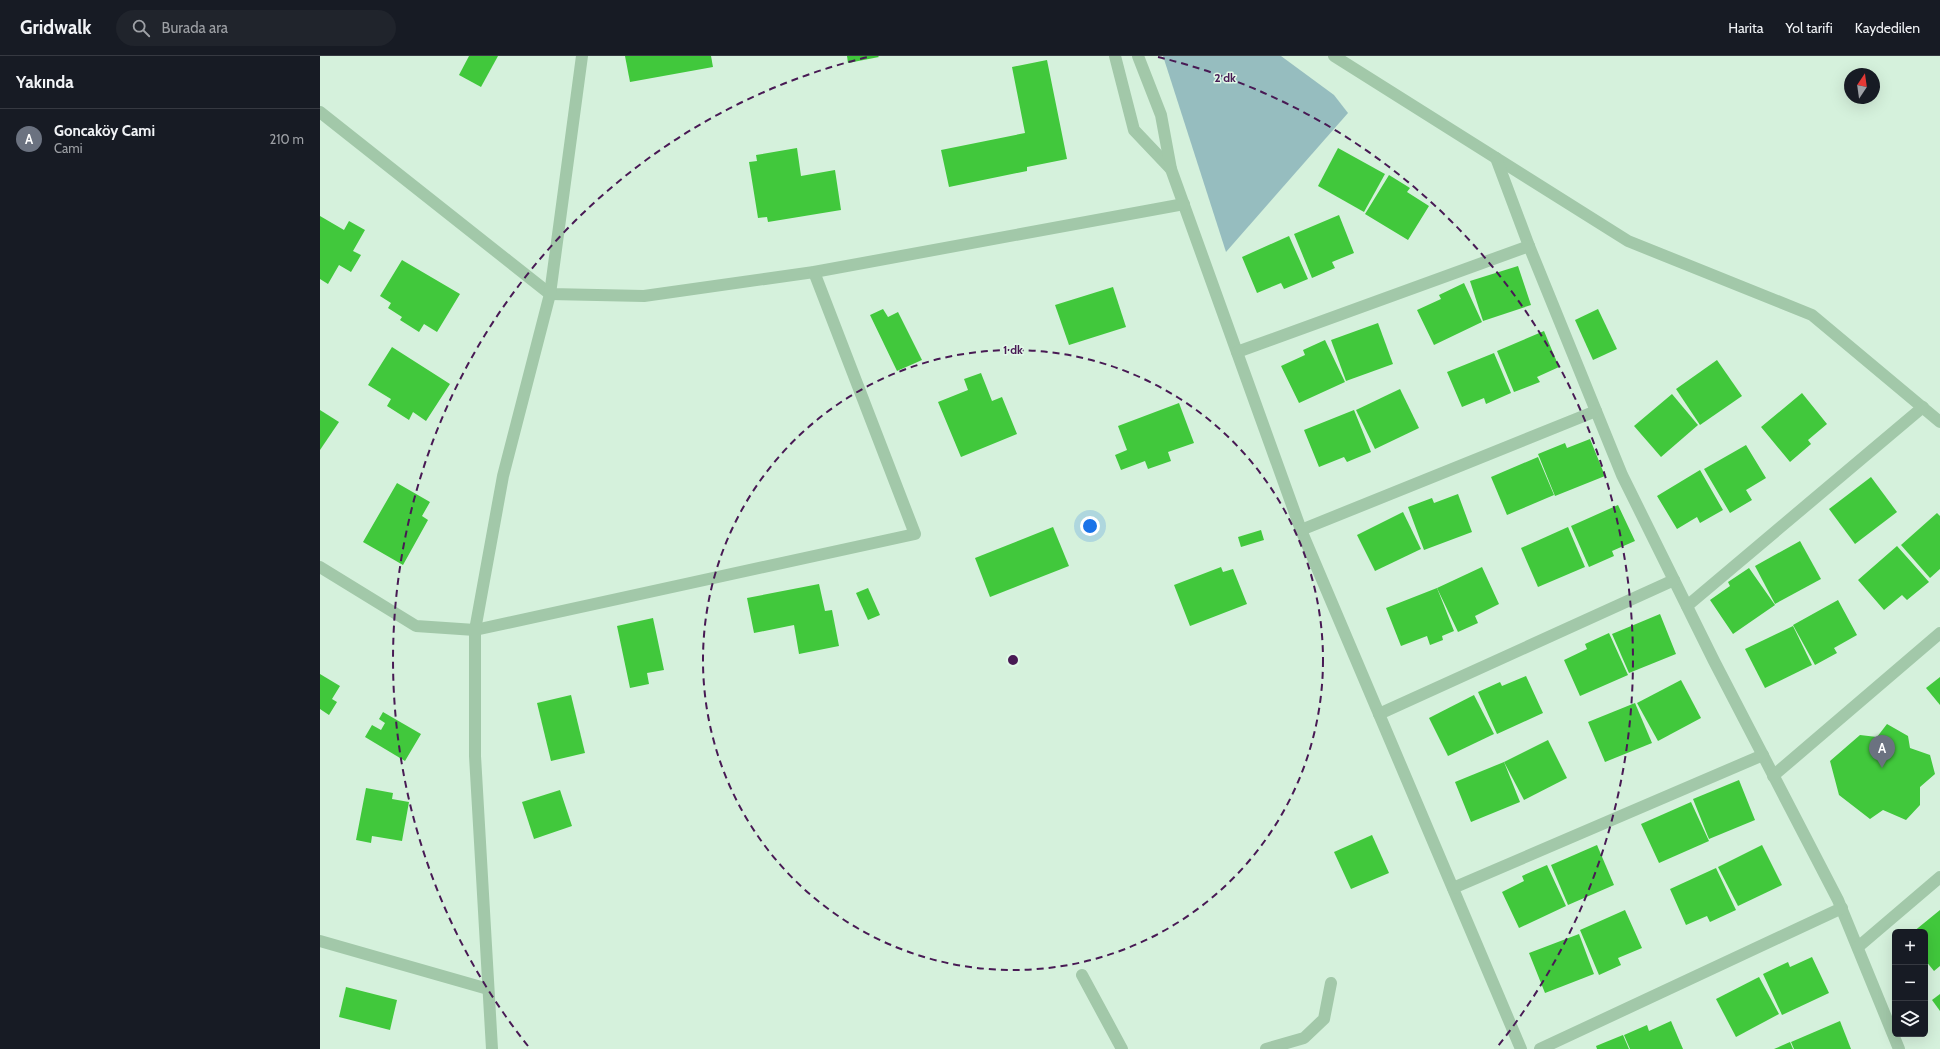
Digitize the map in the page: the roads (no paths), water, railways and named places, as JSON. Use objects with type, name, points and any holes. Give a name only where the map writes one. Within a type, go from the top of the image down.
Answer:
[{"type":"street","points":[[492,1049],[476,756],[475,630],[502,476],[550,294],[582,56]]},
{"type":"street","points":[[1115,56],[1134,130],[1171,169]]},
{"type":"street","points":[[1138,56],[1160,116],[1171,169],[1302,530],[1521,1049]]},
{"type":"street","points":[[1334,56],[1628,241],[1812,315],[1940,422]]},
{"type":"street","points":[[320,112],[550,294],[644,296],[814,272],[1184,204]]},
{"type":"street","points":[[1496,158],[1529,246],[1622,475],[1687,606],[1842,908],[1899,1049]]},
{"type":"street","points":[[1237,352],[1529,246]]},
{"type":"street","points":[[320,567],[416,626],[475,630],[915,534],[814,272]]},
{"type":"street","points":[[1687,606],[1923,407]]},
{"type":"street","points":[[1302,530],[1596,411]]},
{"type":"street","points":[[1379,714],[1674,580]]},
{"type":"street","points":[[1774,776],[1940,633]]},
{"type":"street","points":[[1453,888],[1763,754]]},
{"type":"street","points":[[1858,947],[1940,877]]},
{"type":"street","points":[[1540,1049],[1842,908]]},
{"type":"street","points":[[320,941],[488,989]]},
{"type":"street","points":[[1082,975],[1122,1049]]},
{"type":"street","points":[[1266,1049],[1304,1038],[1324,1019],[1331,983]]},
{"type":"place","name":"Goncaköy Cami","points":[[1882,768]]}]
